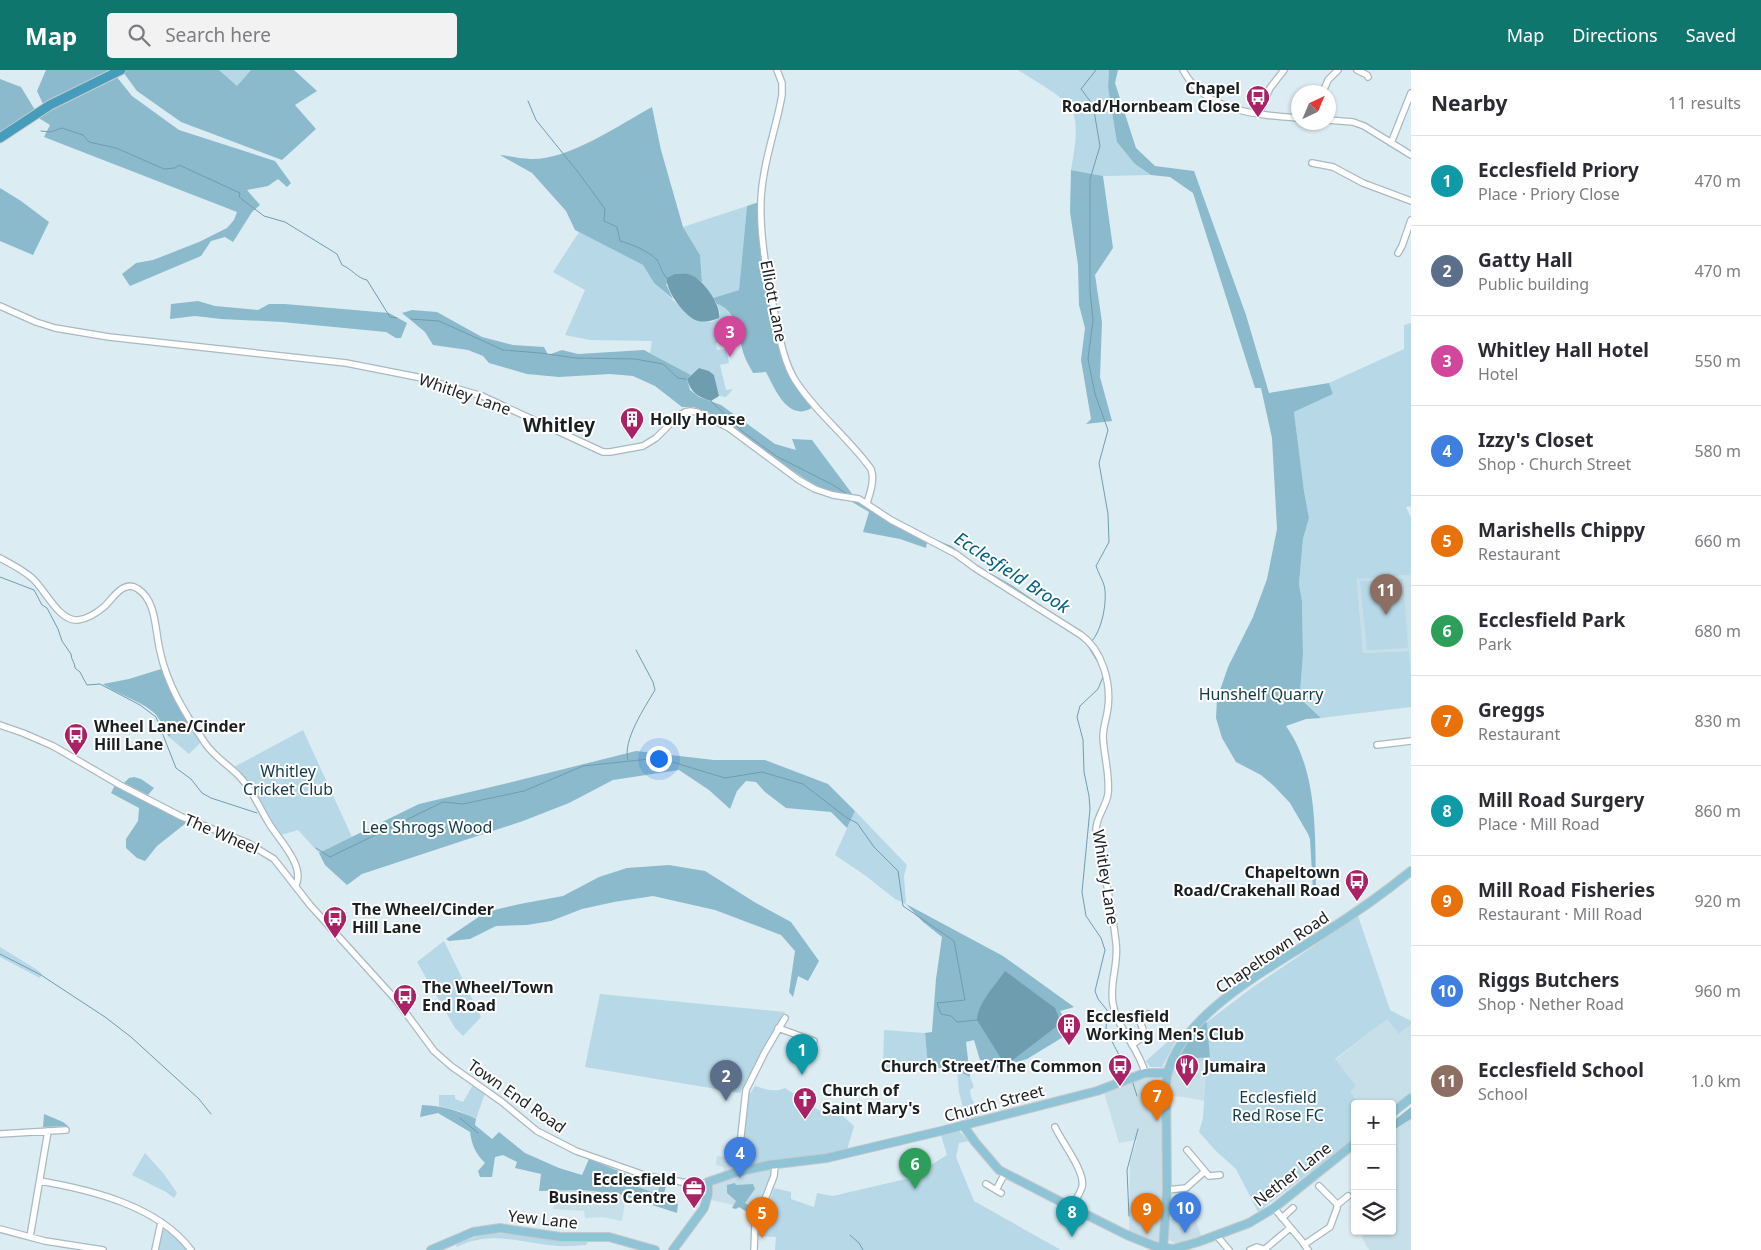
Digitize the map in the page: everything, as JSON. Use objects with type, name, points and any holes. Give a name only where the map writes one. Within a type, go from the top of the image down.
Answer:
[{"type":"highway","points":[[0,138],[50,106],[121,70]]},
{"type":"main road","name":"Chapeltown Road","points":[[1166,1073],[1185,1037],[1197,1023],[1219,1004],[1283,958],[1329,930],[1411,871]]},
{"type":"main road","name":"Church Street","points":[[738,1172],[827,1158],[1097,1090],[1145,1073],[1166,1073]]},
{"type":"main road","points":[[963,1125],[995,1167],[1071,1207],[1143,1242],[1163,1249],[1167,1190],[1166,1073]]},
{"type":"main road","points":[[1396,1110],[1411,1098]]},
{"type":"main road","name":"Nether Lane","points":[[1163,1249],[1173,1249],[1217,1236],[1248,1223],[1274,1208],[1353,1145]]},
{"type":"main road","name":"Town End Road","points":[[708,1182],[738,1172]]},
{"type":"main road","points":[[673,1250],[704,1208],[708,1194],[708,1182]]},
{"type":"main road","name":"Yew Lane","points":[[431,1250],[450,1245],[482,1229],[500,1228],[561,1236],[608,1237],[655,1250]]},
{"type":"street","name":"Elliott Lane","points":[[777,70],[782,83],[782,95],[764,173],[761,197],[767,278],[785,356],[793,378],[871,469],[872,479],[867,503]]},
{"type":"street","points":[[1182,70],[1193,86],[1208,99],[1228,107],[1259,114],[1291,117]]},
{"type":"street","points":[[1259,114],[1270,88],[1284,70]]},
{"type":"street","points":[[1326,85],[1328,80],[1338,70]]},
{"type":"street","points":[[1357,70],[1367,74],[1368,77]]},
{"type":"street","points":[[1391,143],[1408,107],[1411,93]]},
{"type":"street","points":[[1336,121],[1353,122],[1364,126],[1411,155]]},
{"type":"street","points":[[1312,163],[1333,167],[1363,184],[1411,201]]},
{"type":"street","points":[[1398,253],[1411,220]]},
{"type":"street","name":"Whitley Lane","points":[[0,306],[36,322],[69,331],[346,363],[417,377],[482,396],[604,452],[643,446],[656,438],[677,417],[685,412],[697,412],[729,428],[792,476],[815,489],[833,495],[859,499],[867,503],[891,520],[956,554],[1081,635],[1088,641],[1104,667],[1108,699],[1103,736],[1109,782],[1108,797],[1096,830],[1117,945],[1111,989],[1118,1021],[1142,1062],[1145,1073]]},
{"type":"street","points":[[0,558],[28,575],[44,590],[57,610],[74,620],[82,619],[95,613],[124,588],[137,588],[144,595],[152,608],[163,664],[174,690],[206,745],[245,782],[271,826],[287,848],[296,868],[298,878],[296,885]]},
{"type":"street","name":"The Wheel","points":[[0,725],[53,746],[192,822],[253,846],[274,859],[310,905],[397,1001],[431,1047]]},
{"type":"street","points":[[1377,745],[1411,741]]},
{"type":"street","points":[[1132,1045],[1144,1036],[1145,1032],[1141,1027],[1139,1019],[1148,1014]]},
{"type":"street","points":[[738,1172],[746,1090],[785,1018]]},
{"type":"street","points":[[778,1028],[814,1041]]},
{"type":"street","name":"Town End Road","points":[[431,1047],[444,1060],[502,1102],[537,1131],[559,1143],[603,1162],[647,1176],[700,1184],[708,1182]]},
{"type":"street","points":[[1055,1127],[1063,1142],[1071,1151],[1082,1180],[1081,1190],[1071,1207]]},
{"type":"street","points":[[0,1134],[66,1130]]},
{"type":"street","points":[[30,1237],[48,1131]]},
{"type":"street","points":[[1187,1150],[1204,1172],[1211,1177],[1220,1175]]},
{"type":"street","points":[[754,1250],[755,1225],[774,1176],[775,1165]]},
{"type":"street","points":[[1167,1190],[1186,1188],[1204,1172]]},
{"type":"street","points":[[986,1184],[999,1192],[1005,1173]]},
{"type":"street","points":[[40,1181],[112,1198],[161,1222],[176,1232],[191,1250]]},
{"type":"street","points":[[1319,1186],[1337,1205]]},
{"type":"street","points":[[1274,1208],[1306,1247],[1333,1229],[1337,1205],[1348,1196]]},
{"type":"street","points":[[1282,1218],[1293,1208]]},
{"type":"street","points":[[155,1250],[161,1222]]},
{"type":"street","points":[[1250,1250],[1257,1248],[1266,1249],[1290,1228]]},
{"type":"street","points":[[0,1229],[61,1247],[100,1250]]},
{"type":"street","points":[[1217,1236],[1229,1250]]},
{"type":"shaded area","points":[[675,274],[689,274],[706,287],[718,307],[719,318],[701,321],[695,320],[686,313],[676,302],[667,283],[667,278]]},
{"type":"shaded area","points":[[699,368],[709,371],[714,375],[719,396],[711,401],[696,394],[687,379]]},
{"type":"shaded area","points":[[1411,573],[1411,674],[1409,651],[1363,653],[1357,578],[1409,575]]},
{"type":"shaded area","points":[[1005,971],[1055,1008],[1061,1023],[1009,1063],[1002,1060],[977,1020],[980,1007]]},
{"type":"shaded area","points":[[1388,1018],[1399,1034],[1411,1024],[1411,1094],[1396,1105],[1396,1100],[1356,1100],[1349,1092],[1355,1087],[1335,1060]]},
{"type":"shaded area","points":[[1170,1057],[1178,1060],[1210,1057],[1212,1073],[1206,1074],[1205,1101],[1170,1096],[1170,1218],[1173,1219],[1191,1208],[1202,1238],[1176,1244],[1169,1240],[1153,1242],[1129,1232],[1130,1162],[1137,1140],[1119,1143],[1102,1086],[1154,1068],[1161,1068]]},
{"type":"shaded area","points":[[1411,1119],[1411,1250],[1369,1250],[1362,1238],[1364,1235],[1396,1235],[1396,1128]]},
{"type":"shaded area","points":[[717,1156],[775,1163],[760,1211],[707,1199],[708,1182],[718,1179],[724,1170],[723,1167],[716,1165]]},
{"type":"shaded area","points":[[558,1190],[583,1190],[626,1196],[622,1221],[603,1217],[585,1218],[584,1211],[553,1209]]},
{"type":"green space","points":[[46,70],[109,70],[43,104],[37,91]]},
{"type":"green space","points":[[126,70],[219,70],[237,86],[251,70],[294,70],[317,91],[295,105],[316,129],[282,160],[181,122],[137,91],[123,72]]},
{"type":"green space","points":[[219,70],[251,70],[237,87]]},
{"type":"green space","points":[[1018,70],[1109,70],[1108,87],[1135,164],[1151,175],[1103,176],[1071,170],[1076,133],[1073,112],[1057,95]]},
{"type":"green space","name":"Hunshelf Quarry","points":[[1109,70],[1118,70],[1115,83],[1136,148],[1155,166],[1194,171],[1246,315],[1269,393],[1329,383],[1333,394],[1294,412],[1309,518],[1303,539],[1299,584],[1302,601],[1303,655],[1300,692],[1302,700],[1321,718],[1306,719],[1286,726],[1304,763],[1313,804],[1316,888],[1313,890],[1310,839],[1308,834],[1290,803],[1274,786],[1261,775],[1236,762],[1222,738],[1216,718],[1217,699],[1228,667],[1253,617],[1267,579],[1277,529],[1272,438],[1261,388],[1255,388],[1193,193],[1170,177],[1151,175],[1135,164],[1117,142],[1108,87]]},
{"type":"green space","points":[[116,76],[132,96],[179,130],[275,161],[291,183],[287,187],[278,179],[268,186],[247,190],[260,205],[252,212],[233,242],[225,237],[211,241],[201,256],[130,286],[122,274],[136,263],[153,260],[199,242],[227,228],[234,220],[237,212],[44,137],[50,125],[37,117]]},
{"type":"green space","points":[[0,79],[21,87],[35,110],[0,134]]},
{"type":"green space","points":[[652,107],[661,150],[683,227],[700,255],[702,282],[691,275],[666,284],[673,299],[654,283],[643,265],[575,230],[566,211],[532,173],[500,155],[531,159],[561,154],[609,132]]},
{"type":"green space","points":[[1071,170],[1103,176],[1113,248],[1095,275],[1102,322],[1100,377],[1112,421],[1086,424],[1091,419],[1081,360],[1085,328],[1079,305],[1078,265],[1070,212]]},
{"type":"green space","points":[[0,188],[49,222],[33,255],[0,241]]},
{"type":"green space","points":[[759,202],[766,277],[778,339],[782,357],[789,374],[812,408],[804,411],[796,411],[783,402],[766,372],[753,373],[744,355],[733,318],[713,298],[739,290],[747,206]]},
{"type":"green space","points":[[747,206],[739,290],[713,298],[702,282],[700,255],[683,227]]},
{"type":"green space","points":[[579,232],[643,265],[654,283],[695,320],[712,322],[719,318],[720,313],[717,304],[726,310],[736,325],[719,331],[721,342],[716,343],[717,350],[726,349],[729,363],[720,365],[726,390],[733,389],[726,397],[719,396],[714,375],[709,371],[699,368],[691,375],[650,353],[652,341],[590,340],[565,335],[585,290],[553,272]]},
{"type":"green space","points":[[198,301],[215,306],[258,310],[269,304],[285,304],[389,313],[407,323],[401,338],[396,338],[386,332],[282,322],[195,316],[170,319],[171,304]]},
{"type":"green space","points":[[412,310],[437,312],[482,337],[513,345],[544,347],[548,355],[562,350],[578,354],[644,350],[691,375],[687,379],[690,390],[699,397],[721,405],[775,444],[796,450],[792,439],[812,440],[853,495],[827,490],[813,484],[766,453],[729,425],[694,407],[682,407],[655,386],[633,376],[610,374],[559,377],[527,374],[489,363],[483,356],[468,350],[433,345],[425,332],[402,313]]},
{"type":"green space","points":[[1411,323],[1411,506],[1406,507],[1411,518],[1411,573],[1409,575],[1357,579],[1363,653],[1409,651],[1411,707],[1321,718],[1302,699],[1300,692],[1303,655],[1302,601],[1299,584],[1303,539],[1309,518],[1294,412],[1333,394],[1329,383],[1404,349],[1404,325]]},
{"type":"green space","points":[[847,499],[862,503],[884,519],[927,542],[926,548],[900,539],[863,532],[869,512]]},
{"type":"green space","points":[[1403,579],[1408,648],[1367,650],[1360,581]]},
{"type":"green space","points":[[161,669],[173,695],[190,723],[188,725],[179,721],[169,737],[152,711],[103,684],[129,679]]},
{"type":"green space","points":[[179,721],[188,725],[190,723],[201,742],[189,754],[169,737]]},
{"type":"green space","name":"Whitley Cricket Club","points":[[303,730],[352,837],[319,853],[298,830],[281,835],[252,789],[234,767]]},
{"type":"green space","name":"Lee Shrogs Wood","points":[[636,751],[714,760],[765,760],[828,784],[855,811],[847,828],[831,812],[786,808],[765,792],[756,782],[746,781],[737,791],[730,809],[709,790],[679,770],[613,780],[569,803],[523,821],[362,874],[347,885],[325,865],[319,853],[419,804]]},
{"type":"green space","points":[[129,778],[141,779],[154,788],[148,795],[124,783]]},
{"type":"green space","points":[[115,785],[145,799],[186,823],[157,846],[145,861],[137,858],[126,848],[126,839],[138,821],[139,808],[111,793]]},
{"type":"green space","points":[[855,811],[907,865],[904,876],[906,904],[895,899],[835,855]]},
{"type":"green space","points":[[669,865],[705,871],[756,903],[791,922],[819,961],[808,981],[798,976],[793,997],[789,992],[795,951],[781,935],[715,910],[653,896],[582,909],[551,921],[527,925],[496,926],[470,939],[449,941],[446,939],[486,912],[563,896],[599,877],[627,868]]},
{"type":"green space","points":[[906,904],[1003,956],[1074,1007],[1060,1011],[1073,1031],[1027,1059],[997,1068],[995,1061],[980,1060],[974,1040],[966,1042],[970,1077],[956,1070],[928,1067],[925,1033],[932,1032],[936,979],[942,937],[923,922]]},
{"type":"green space","name":"Ecclesfield Red Rose FC","points":[[1358,916],[1390,1010],[1411,1021],[1411,1024],[1399,1034],[1387,1019],[1335,1059],[1356,1086],[1350,1092],[1356,1100],[1351,1100],[1351,1141],[1258,1212],[1236,1169],[1199,1132],[1203,1118],[1206,1073],[1211,1073],[1211,1060],[1179,1063],[1172,1080],[1178,1060],[1210,1057],[1207,1022],[1253,987]]},
{"type":"green space","points":[[444,941],[481,1017],[463,1036],[455,1028],[417,962]]},
{"type":"green space","points":[[0,947],[39,971],[42,974],[40,978],[0,957]]},
{"type":"green space","points":[[600,994],[785,1012],[740,1093],[585,1067]]},
{"type":"green space","points":[[1207,1022],[1210,1057],[1178,1060],[1193,1033]]},
{"type":"green space","points":[[1183,1028],[1162,1067],[1150,1067],[1146,1061]]},
{"type":"green space","points":[[884,1030],[925,1033],[928,1067],[912,1065],[911,1074],[883,1069]]},
{"type":"green space","points":[[957,1070],[970,1077],[974,1087],[970,1090],[971,1097],[980,1116],[966,1119],[959,1092]]},
{"type":"green space","points":[[473,1085],[485,1093],[476,1119],[459,1111],[439,1106],[439,1095],[455,1095],[455,1099],[463,1102]]},
{"type":"green space","points":[[755,1086],[774,1090],[785,1088],[820,1111],[826,1101],[854,1126],[847,1150],[820,1157],[740,1167],[748,1097]]},
{"type":"green space","points":[[422,1105],[450,1109],[476,1119],[475,1125],[492,1139],[499,1132],[525,1153],[559,1168],[582,1175],[589,1159],[626,1174],[622,1181],[657,1194],[661,1182],[675,1185],[675,1187],[666,1186],[663,1197],[678,1204],[677,1213],[618,1194],[583,1190],[539,1191],[541,1174],[515,1168],[517,1162],[503,1155],[495,1157],[492,1177],[480,1177],[478,1171],[485,1163],[474,1149],[470,1132],[438,1113],[420,1117]]},
{"type":"green space","points":[[1411,1107],[1411,1119],[1396,1128],[1396,1119]]},
{"type":"green space","points":[[44,1114],[63,1122],[68,1126],[43,1127]]},
{"type":"green space","points":[[959,1131],[969,1141],[959,1143],[956,1157],[974,1201],[1061,1250],[775,1250],[776,1237],[758,1236],[774,1188],[791,1192],[791,1199],[814,1207],[817,1193],[833,1196],[910,1178],[947,1155],[941,1135]]},
{"type":"green space","points":[[145,1153],[164,1174],[177,1193],[174,1198],[132,1175]]},
{"type":"green space","points":[[626,1174],[661,1183],[657,1194],[621,1181]]},
{"type":"green space","points":[[735,1183],[736,1185],[753,1184],[755,1189],[745,1203],[756,1210],[753,1216],[739,1207],[736,1209],[732,1208],[736,1201],[727,1193],[727,1185]]},
{"type":"green space","points":[[165,1228],[189,1250],[158,1250],[161,1232]]},
{"type":"green space","points":[[496,1233],[588,1242],[586,1245],[562,1246],[495,1238],[470,1242],[457,1247],[456,1245],[476,1237]]},
{"type":"waterway","points":[[1091,642],[1101,623],[1105,599],[1104,585],[1096,566],[1109,542],[1108,514],[1099,463],[1108,430],[1095,394],[1088,359],[1093,320],[1090,290],[1090,179],[1100,146],[1093,105],[1081,89],[1096,70]]},
{"type":"waterway","points":[[528,101],[536,120],[605,209],[604,221],[617,227],[620,241],[640,248],[654,257],[667,278]]},
{"type":"waterway","points":[[41,131],[50,132],[62,128],[83,135],[89,142],[116,148],[164,169],[175,168],[179,165],[240,193],[239,197],[264,216],[285,222],[337,254],[342,265],[367,280],[390,317],[397,318]]},
{"type":"waterway","points":[[411,319],[439,321],[503,350],[576,358],[635,359],[663,364],[678,378],[686,379]]},
{"type":"waterway","name":"Ecclesfield Brook","points":[[711,401],[743,432],[776,456],[847,494]]},
{"type":"waterway","name":"Ecclesfield Brook","points":[[857,501],[879,515]]},
{"type":"waterway","name":"Ecclesfield Brook","points":[[933,539],[952,547],[977,566],[1012,586],[1067,623]]},
{"type":"waterway","points":[[0,577],[34,590],[42,605],[47,608],[62,641],[71,654],[75,668],[80,672],[87,685],[100,684],[140,705],[156,717],[176,768],[191,779],[202,793],[211,798],[257,813]]},
{"type":"waterway","name":"Ecclesfield Brook","points":[[1077,635],[1088,646],[1099,664]]},
{"type":"waterway","points":[[628,760],[628,743],[631,734],[655,690],[653,682],[636,650]]},
{"type":"waterway","name":"Ecclesfield Brook","points":[[1103,677],[1098,689],[1080,706],[1077,717],[1083,740],[1084,772],[1090,809],[1082,892],[1086,916],[1101,938],[1105,950],[1095,991],[1098,999],[1107,1010],[1106,1030],[1129,1074]]},
{"type":"waterway","points":[[316,848],[330,857],[443,802],[463,804],[524,791],[583,766],[659,758],[725,778],[762,772],[803,784],[847,818],[857,823],[874,847],[898,871],[903,906],[954,941],[965,1000],[937,1003],[941,1014],[951,1016],[957,1022],[977,1020]]},
{"type":"waterway","points":[[0,954],[41,975],[105,1017],[131,1037],[199,1099],[211,1114]]},
{"type":"waterway","name":"Ecclesfield Brook","points":[[1132,1080],[1137,1096]]},
{"type":"waterway","points":[[460,1118],[478,1133]]},
{"type":"waterway","name":"Ecclesfield Brook","points":[[1129,1216],[1127,1170],[1138,1129]]},
{"type":"waterway","points":[[850,1235],[859,1243],[863,1250]]},
{"type":"place","name":"Chapel Road/Hornbeam Close","points":[[1258,118]]},
{"type":"place","name":"Whitley Hall Hotel","points":[[730,357]]},
{"type":"place","name":"Holly House","points":[[632,440]]},
{"type":"place","name":"Ecclesfield School","points":[[1386,615]]},
{"type":"place","name":"Wheel Lane/Cinder Hill Lane","points":[[76,756]]},
{"type":"place","name":"Chapeltown Road/Crakehall Road","points":[[1357,902]]},
{"type":"place","name":"The Wheel/Cinder Hill Lane","points":[[335,939]]},
{"type":"place","name":"The Wheel/Town End Road","points":[[405,1017]]},
{"type":"place","name":"Ecclesfield Working Men's Club","points":[[1069,1046]]},
{"type":"place","name":"Ecclesfield Priory","points":[[802,1075]]},
{"type":"place","name":"Church Street/The Common","points":[[1120,1087]]},
{"type":"place","name":"Jumaira","points":[[1187,1087]]},
{"type":"place","name":"Gatty Hall","points":[[726,1101]]},
{"type":"place","name":"Church of Saint Mary's","points":[[805,1120]]},
{"type":"place","name":"Greggs","points":[[1157,1121]]},
{"type":"place","name":"Izzy's Closet","points":[[740,1178]]},
{"type":"place","name":"Ecclesfield Park","points":[[915,1189]]},
{"type":"place","name":"Ecclesfield Business Centre","points":[[694,1209]]},
{"type":"place","name":"Riggs Butchers","points":[[1185,1233]]},
{"type":"place","name":"Mill Road Fisheries","points":[[1147,1234]]},
{"type":"place","name":"Mill Road Surgery","points":[[1072,1237]]},
{"type":"place","name":"Marishells Chippy","points":[[762,1238]]},
{"type":"district","name":"Whitley","points":[[559,425]]}]
